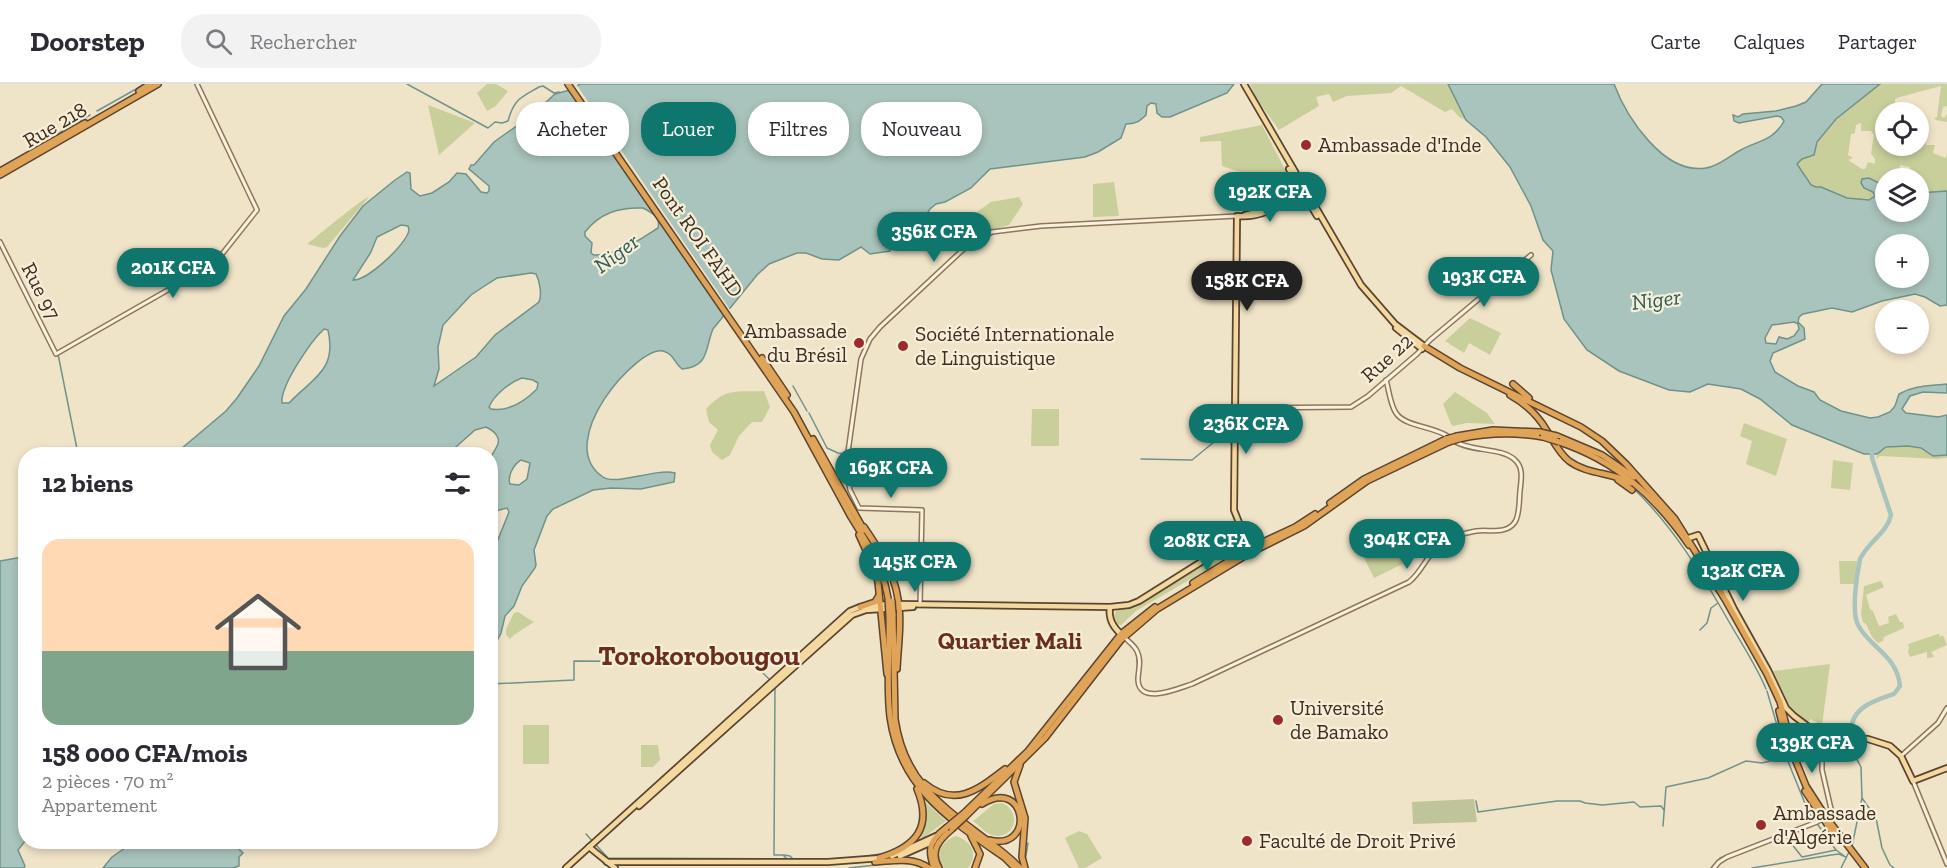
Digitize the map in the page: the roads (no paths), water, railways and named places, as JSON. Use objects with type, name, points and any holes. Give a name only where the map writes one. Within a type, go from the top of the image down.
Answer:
[{"type":"highway","name":"Rue 218","points":[[0,173],[150,84]]},
{"type":"highway","name":"Rue 218","points":[[0,173],[158,84]]},
{"type":"highway","points":[[571,85],[794,412],[883,566],[891,615],[890,715],[897,745],[916,781],[936,807],[1005,858],[1015,868]]},
{"type":"highway","points":[[1423,347],[1450,366],[1520,401],[1537,416],[1566,458],[1584,469],[1611,475],[1643,488]]},
{"type":"highway","points":[[1423,347],[1460,368],[1574,423],[1602,441],[1626,464],[1643,488]]},
{"type":"highway","points":[[1513,384],[1532,402]]},
{"type":"highway","points":[[1505,397],[1520,401]]},
{"type":"highway","points":[[939,868],[935,858],[938,841],[1026,753],[1122,636],[1144,614],[1250,548],[1295,527],[1364,479],[1458,437],[1492,430],[1542,435],[1602,455],[1616,463],[1676,519],[1771,682],[1780,702],[1802,778],[1824,818],[1865,868]]},
{"type":"highway","points":[[1611,475],[1632,490]]},
{"type":"highway","points":[[853,516],[874,570],[879,592],[892,689]]},
{"type":"highway","points":[[853,516],[885,560],[895,587],[899,606],[897,672],[892,689]]},
{"type":"highway","points":[[860,606],[875,602],[879,592]]},
{"type":"highway","points":[[989,791],[1021,764],[1045,738],[1122,636]]},
{"type":"highway","points":[[916,781],[935,791],[960,795],[980,788],[1026,753]]},
{"type":"highway","points":[[1021,764],[1014,782],[1025,818],[1022,857],[1024,868]]},
{"type":"highway","points":[[916,781],[945,809],[1020,868]]},
{"type":"highway","points":[[877,860],[908,845],[919,833],[923,822],[923,807],[916,781]]},
{"type":"highway","points":[[989,791],[1014,798],[1020,803]]},
{"type":"highway","points":[[967,813],[990,799],[999,797],[1013,801],[1020,810],[1021,823],[1012,837],[996,842],[980,835]]},
{"type":"highway","points":[[934,868],[931,861],[931,843],[936,836],[949,830]]},
{"type":"highway","points":[[968,832],[980,854],[975,868]]},
{"type":"highway","points":[[1855,857],[1860,868]]},
{"type":"highway","points":[[877,860],[908,860],[920,862],[929,868]]},
{"type":"main road","points":[[1244,85],[1358,286],[1401,332],[1423,347]]},
{"type":"main road","points":[[568,868],[850,611],[860,606],[1110,608],[1129,605],[1244,535],[1234,514],[1239,216],[1261,211],[1303,191]]},
{"type":"main road","points":[[1687,539],[1698,535],[1786,708],[1794,716],[1822,736],[1882,742],[1890,746],[1901,756],[1912,781],[1947,768]]},
{"type":"main road","points":[[591,847],[852,615],[880,607]]},
{"type":"main road","points":[[1110,608],[1109,615],[1113,626],[1122,636]]},
{"type":"main road","points":[[839,862],[877,860],[910,853],[931,843],[949,830]]},
{"type":"main road","points":[[591,847],[611,865],[621,861],[839,862],[877,860],[902,852],[936,836]]},
{"type":"main road","points":[[848,854],[853,861]]},
{"type":"street","name":"Rue 97","points":[[0,243],[56,354],[215,263],[257,210],[197,84]]},
{"type":"street","points":[[920,606],[922,510],[861,509],[850,490],[847,470],[861,360],[870,339],[968,245],[992,232],[1019,228],[1239,216]]},
{"type":"street","name":"Rue 22","points":[[1235,408],[1347,408],[1362,400],[1531,255]]},
{"type":"street","points":[[1122,636],[1138,652],[1140,688],[1151,694],[1164,692],[1192,684],[1409,582],[1443,543],[1469,532],[1506,530],[1513,525],[1518,513],[1521,473],[1517,462],[1509,456],[1459,444],[1441,432],[1401,419],[1394,410],[1386,380]]},
{"type":"street","points":[[1901,756],[1938,723],[1947,708]]},
{"type":"street","points":[[1714,868],[1727,857],[1824,818],[1831,807],[1822,770],[1822,736]]},
{"type":"street","points":[[1912,781],[1947,864]]},
{"type":"water","name":"Niger","points":[[580,84],[1234,84],[1227,93],[1170,117],[1162,117],[1157,113],[1156,104],[1151,103],[1147,106],[1146,115],[1134,123],[1126,124],[1121,138],[1085,157],[990,169],[971,188],[945,202],[936,204],[919,221],[913,235],[897,239],[890,251],[870,254],[861,247],[839,260],[822,259],[806,253],[797,253],[769,264],[757,275],[713,329],[705,355],[698,364],[682,369],[669,354],[663,351],[651,354],[635,364],[604,399],[593,421],[587,442],[590,462],[603,477],[609,479],[667,472],[675,473],[674,482],[641,489],[593,490],[553,509],[547,516],[534,550],[535,568],[522,586],[514,606],[505,616],[498,639],[498,540],[509,512],[507,508],[498,510],[498,439],[491,430],[486,427],[475,430],[456,447],[183,447],[226,411],[237,398],[259,366],[284,316],[306,289],[340,236],[363,206],[407,172],[410,173],[411,189],[420,196],[432,193],[449,182],[457,173],[466,174],[481,192],[487,193],[489,186],[469,169],[494,142],[516,126],[516,156],[629,156],[629,102],[546,102],[555,94],[570,90]],"holes":[[[643,208],[657,218],[658,228],[611,253],[603,255],[591,253],[592,243],[585,236],[585,232],[597,220],[618,210]],[[401,225],[408,226],[409,230],[401,244],[367,275],[353,280],[371,252],[377,237]],[[536,274],[539,281],[539,302],[495,335],[476,357],[434,386],[439,369],[438,347],[443,325],[471,295],[497,278]],[[324,329],[328,330],[329,355],[321,372],[289,403],[282,403],[286,386],[304,353]],[[522,378],[538,383],[537,389],[516,405],[498,410],[489,407],[495,398],[512,383]],[[521,460],[530,463],[527,479],[519,485],[510,484],[510,474],[516,464]]]},
{"type":"water","name":"Niger","points":[[1448,84],[1614,84],[1638,127],[1662,153],[1676,163],[1691,168],[1706,168],[1769,137],[1780,128],[1784,121],[1777,116],[1739,123],[1734,121],[1733,115],[1738,117],[1743,114],[1776,111],[1796,106],[1806,102],[1822,84],[1880,84],[1836,119],[1817,142],[1814,155],[1802,159],[1797,164],[1811,185],[1847,198],[1869,200],[1875,196],[1875,222],[1929,222],[1929,192],[1947,191],[1947,305],[1940,306],[1915,294],[1875,300],[1875,304],[1852,312],[1832,308],[1803,314],[1799,317],[1798,322],[1804,328],[1805,339],[1773,353],[1770,361],[1775,372],[1798,386],[1814,392],[1820,400],[1841,411],[1870,418],[1890,412],[1899,394],[1905,391],[1923,386],[1947,384],[1947,393],[1923,392],[1910,396],[1902,409],[1906,413],[1938,417],[1947,415],[1947,455],[1933,456],[1921,448],[1908,446],[1886,447],[1877,454],[1864,454],[1792,425],[1760,399],[1741,389],[1708,384],[1690,392],[1669,390],[1619,371],[1587,350],[1564,319],[1551,270],[1553,251],[1543,240],[1531,206],[1510,167],[1486,137],[1466,120]],"holes":[[[1794,322],[1798,324],[1799,329],[1794,336],[1787,339],[1779,337],[1776,344],[1766,343],[1765,338],[1772,325]]]},
{"type":"water","points":[[1869,178],[1875,181],[1875,196],[1861,183],[1862,179]]},
{"type":"water","points":[[17,558],[18,850],[25,866],[24,868],[0,868],[0,561]]},
{"type":"water","points":[[124,849],[239,849],[243,853],[239,857],[239,866],[233,868],[103,868],[112,857]]},
{"type":"waterway","points":[[97,111],[145,84]]},
{"type":"waterway","points":[[407,84],[488,128],[495,122],[508,121],[519,100],[539,87],[543,86],[554,93],[559,92]]},
{"type":"waterway","points":[[56,135],[90,115]]},
{"type":"waterway","points":[[23,284],[58,354],[77,447]]},
{"type":"waterway","points":[[793,386],[807,411]]},
{"type":"waterway","points":[[809,413],[827,448],[846,454]]},
{"type":"waterway","points":[[1141,459],[1192,460],[1225,433],[1232,433]]},
{"type":"waterway","points":[[1851,735],[1851,726],[1858,712],[1871,703],[1894,694],[1900,686],[1894,667],[1863,633],[1858,625],[1855,611],[1855,592],[1860,559],[1886,527],[1891,515],[1872,458],[1872,450]]},
{"type":"waterway","points":[[853,454],[877,455]]},
{"type":"waterway","points":[[1582,471],[1618,482]]},
{"type":"waterway","points":[[1633,488],[1674,534],[1697,568],[1758,671],[1766,689]]},
{"type":"waterway","points":[[1700,630],[1707,623],[1711,608],[1718,603]]},
{"type":"waterway","points":[[498,684],[574,680],[574,661],[740,662],[750,663],[758,669]]},
{"type":"waterway","points":[[762,672],[769,679]]},
{"type":"waterway","points":[[775,686],[774,855],[783,855],[789,861]]},
{"type":"waterway","points":[[1767,691],[1786,756]]},
{"type":"waterway","points":[[1851,735],[1855,756],[1861,767],[1862,798],[1876,818],[1882,848],[1890,865],[1894,868]]},
{"type":"waterway","points":[[1663,826],[1666,787],[1708,778],[1746,761],[1762,763],[1786,757]]},
{"type":"waterway","points":[[1787,759],[1808,811],[1836,850]]},
{"type":"waterway","points":[[1852,846],[1862,798]]},
{"type":"waterway","points":[[1476,801],[1478,812],[1557,801],[1580,801],[1602,805],[1634,802],[1640,807],[1661,806],[1664,810]]},
{"type":"waterway","points":[[1711,868],[1720,858],[1804,825]]},
{"type":"waterway","points":[[586,834],[608,858],[787,859]]},
{"type":"waterway","points":[[1787,838],[1802,857],[1836,850],[1843,855]]},
{"type":"waterway","points":[[1025,862],[1028,843]]},
{"type":"waterway","points":[[1841,868],[1850,850]]},
{"type":"waterway","points":[[861,857],[886,853]]},
{"type":"waterway","points":[[1752,868],[1839,854],[1846,857]]},
{"type":"waterway","points":[[784,855],[790,856],[795,861]]},
{"type":"waterway","points":[[849,868],[893,863]]},
{"type":"waterway","points":[[898,863],[923,868]]},
{"type":"waterway","points":[[640,864],[782,864]]},
{"type":"waterway","points":[[796,864],[828,865]]},
{"type":"place","name":"Ambassade d'Inde","points":[[1306,145]]},
{"type":"place","name":"Ambassade du Brésil","points":[[859,343]]},
{"type":"place","name":"Société Internationale de Linguistique","points":[[903,346]]},
{"type":"place","name":"Université de Bamako","points":[[1278,720]]},
{"type":"place","name":"Ambassade d'Algérie","points":[[1761,825]]},
{"type":"place","name":"Faculté de Droit Privé","points":[[1247,841]]},
{"type":"district","name":"Quartier Mali","points":[[1010,641]]},
{"type":"district","name":"Torokorobougou","points":[[699,656]]}]
